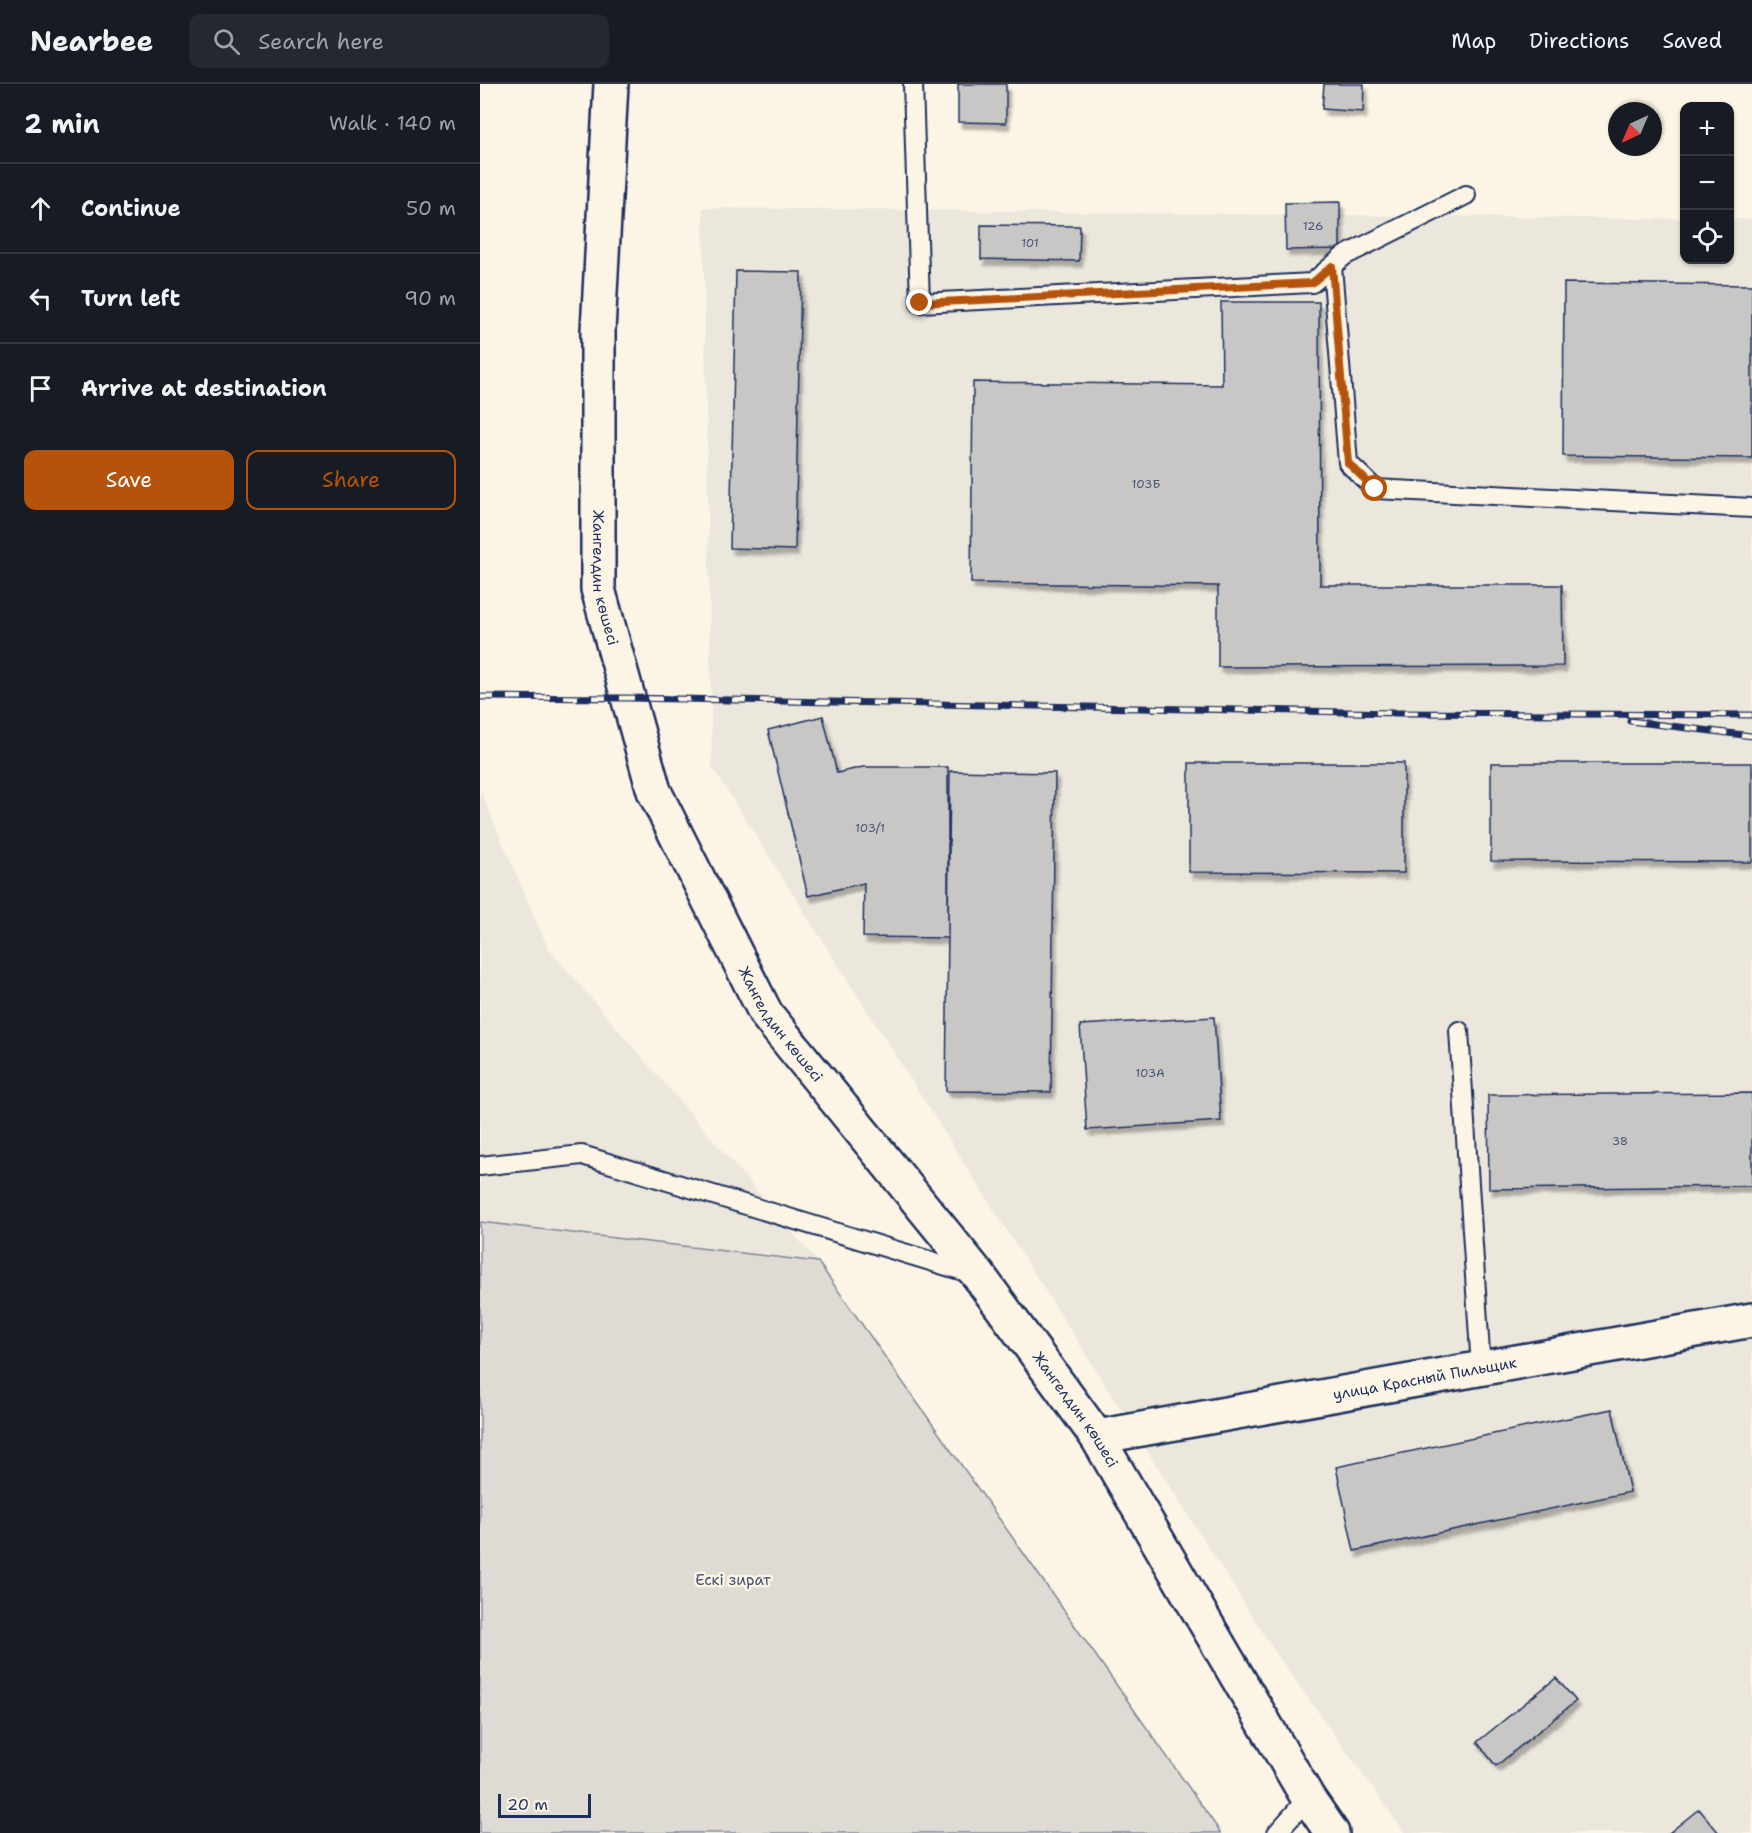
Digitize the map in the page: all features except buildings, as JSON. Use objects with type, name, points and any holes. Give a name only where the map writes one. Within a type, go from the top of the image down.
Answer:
[{"type":"main road","name":"Жангелдин көшесі","points":[[611,84],[598,331],[598,589],[654,791],[766,1014],[980,1276],[1096,1437],[1308,1798],[1332,1833]]},
{"type":"main road","name":"улица Красный Пильщик","points":[[1096,1437],[1752,1320]]},
{"type":"lane","points":[[913,84],[920,303],[1312,283],[1344,256],[1466,195]]},
{"type":"lane","points":[[1332,266],[1348,463],[1375,489],[1752,508]]},
{"type":"lane","points":[[1459,1031],[1481,1368]]},
{"type":"lane","points":[[480,1166],[582,1155],[980,1276]]},
{"type":"lane","points":[[1277,1833],[1308,1798]]},
{"type":"shaded area","points":[[703,208],[1680,219],[1680,264],[1734,264],[1734,219],[1752,219],[1752,1833],[1405,1833],[1277,1655],[712,767]]},
{"type":"shaded area","points":[[480,790],[548,948],[818,1262],[480,1222]]},
{"type":"green space","name":"Ескі зират","points":[[480,1222],[818,1262],[1221,1833],[480,1833]]},
{"type":"railway","points":[[480,697],[1398,713],[1752,715]]},
{"type":"railway","points":[[1630,721],[1752,736]]},
{"type":"route","points":[[920,303],[1312,283],[1332,266],[1348,463],[1375,489]]}]
